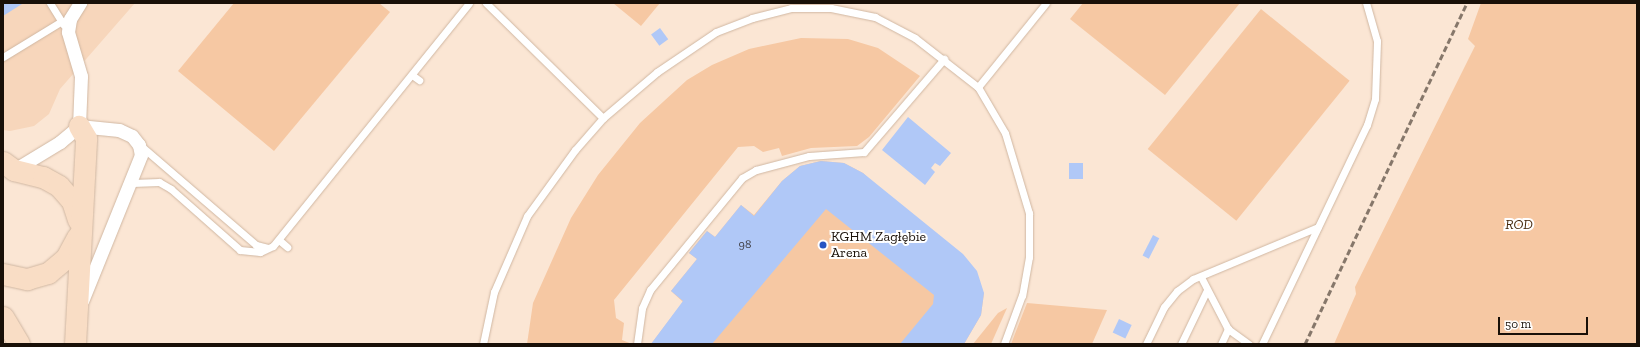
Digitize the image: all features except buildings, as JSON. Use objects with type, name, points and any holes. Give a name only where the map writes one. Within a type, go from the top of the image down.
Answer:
[{"type":"main road","points":[[75,344],[78,228],[86,138],[79,126]]},
{"type":"main road","points":[[3,274],[27,279],[48,273],[66,258],[78,228],[72,201],[59,186],[43,177],[8,166]]},
{"type":"main road","points":[[3,317],[19,344]]},
{"type":"street","points":[[79,126],[81,76],[65,26],[80,3]]},
{"type":"street","points":[[8,166],[60,142],[79,126],[119,130],[132,136],[139,145],[139,165],[75,318]]},
{"type":"lane","points":[[3,57],[65,26],[50,3]]},
{"type":"lane","points":[[132,183],[159,182],[171,189],[240,250],[251,253],[268,248],[279,240],[469,3]]},
{"type":"lane","points":[[486,3],[603,118]]},
{"type":"lane","points":[[978,87],[1046,3]]},
{"type":"lane","points":[[1262,344],[1367,125],[1375,99],[1377,40],[1366,3]]},
{"type":"lane","points":[[483,344],[494,292],[527,216],[575,150],[603,118],[657,72],[716,32],[752,18],[791,8],[831,8],[876,17],[915,38],[944,59],[978,87],[1005,133],[1029,213],[1029,257],[1022,294],[1004,344]]},
{"type":"lane","points":[[637,344],[642,308],[650,290],[742,178],[756,170],[809,156],[864,152],[944,59]]},
{"type":"lane","points":[[412,75],[419,80]]},
{"type":"lane","points":[[139,145],[256,245],[268,248]]},
{"type":"lane","points":[[1146,344],[1164,307],[1177,291],[1201,277],[1318,227]]},
{"type":"lane","points":[[279,240],[287,247]]},
{"type":"lane","points":[[1201,277],[1206,292],[1228,329],[1249,344]]},
{"type":"lane","points":[[1181,344],[1206,292]]},
{"type":"lane","points":[[1221,344],[1228,329]]},
{"type":"shaded area","points":[[3,3],[135,3],[60,89],[49,114],[34,126],[10,131],[3,130]]},
{"type":"green space","points":[[234,3],[379,3],[390,12],[274,151],[178,71]]},
{"type":"green space","points":[[613,3],[660,3],[641,26]]},
{"type":"green space","points":[[1083,3],[1240,3],[1165,95],[1070,19]]},
{"type":"green space","name":"ROD","points":[[1481,3],[1637,3],[1637,344],[1334,344],[1356,294],[1355,287],[1475,46],[1468,39]]},
{"type":"green space","points":[[1261,9],[1350,81],[1236,221],[1148,149]]},
{"type":"green space","points":[[801,38],[848,39],[878,48],[920,76],[869,137],[857,146],[811,148],[782,156],[779,148],[763,152],[754,146],[738,147],[614,300],[616,318],[624,323],[622,340],[632,344],[527,344],[533,303],[571,218],[598,175],[640,123],[687,80],[712,65],[749,49]]},
{"type":"green space","name":"KGHM Zagłębie Arena","points":[[821,161],[844,163],[863,173],[984,293],[981,315],[964,344],[651,344],[683,302],[671,291],[697,259],[689,253],[707,231],[715,237],[741,205],[754,215],[782,181],[800,166]]},
{"type":"green space","points":[[1027,303],[1107,310],[1092,344],[1011,344]]},
{"type":"green space","points":[[1007,308],[991,344],[973,344],[998,313]]},
{"type":"railway","points":[[1305,344],[1467,3]]},
{"type":"place","name":"KGHM Zagłębie Arena","points":[[823,245]]}]
